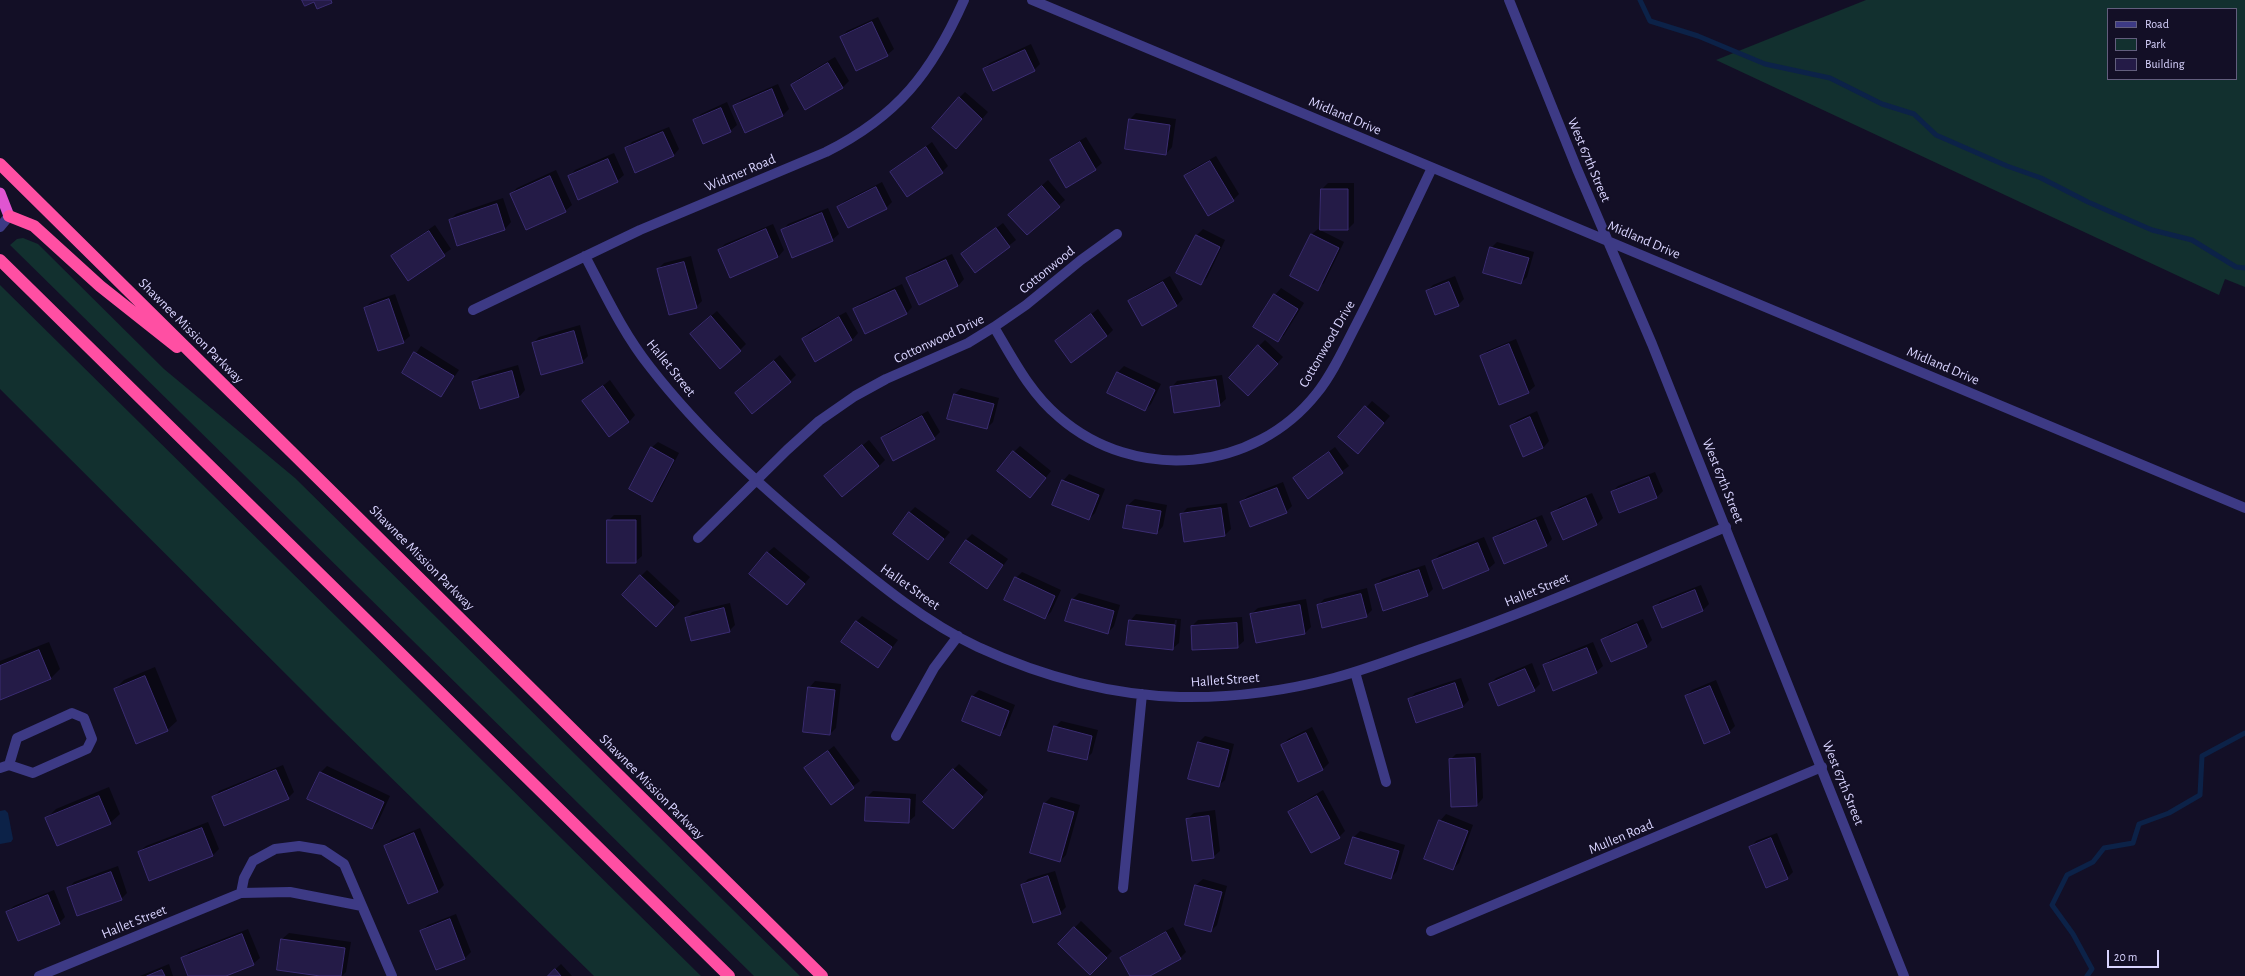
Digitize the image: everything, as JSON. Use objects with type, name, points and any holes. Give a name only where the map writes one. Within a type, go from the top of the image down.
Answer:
[{"type":"highway","name":"Shawnee Mission Parkway","points":[[0,164],[225,384],[822,976]]},
{"type":"highway","points":[[0,193],[9,216],[34,226],[100,286],[225,384]]},
{"type":"highway","points":[[0,260],[729,976]]},
{"type":"street","name":"Widmer Road","points":[[474,310],[640,230],[826,152],[850,140],[884,116],[913,88],[937,54],[964,0]]},
{"type":"street","name":"Midland Drive","points":[[1032,0],[2245,508]]},
{"type":"street","name":"West 67th Street","points":[[1509,0],[1577,169],[1609,241],[1726,527],[1904,976]]},
{"type":"street","name":"Cottonwood Drive","points":[[758,480],[787,450],[819,421],[855,396],[886,379],[968,343],[994,327],[1027,381],[1046,405],[1065,422],[1093,441],[1127,454],[1163,461],[1198,460],[1232,452],[1265,438],[1280,428],[1302,409],[1318,392],[1336,362],[1377,285],[1432,168]]},
{"type":"street","points":[[0,227],[9,216]]},
{"type":"street","name":"Cottonwood","points":[[994,327],[1026,305],[1081,260],[1117,234]]},
{"type":"street","name":"Hallet Street","points":[[585,256],[622,325],[649,366],[691,415],[807,525],[920,613],[958,636],[976,646],[1030,668],[1079,683],[1142,694],[1181,697],[1237,695],[1284,688],[1355,672],[1466,634],[1726,527]]},
{"type":"street","points":[[698,538],[758,480]]},
{"type":"street","points":[[896,736],[934,668],[958,636]]},
{"type":"street","points":[[1355,672],[1386,782]]},
{"type":"street","points":[[1122,888],[1142,694]]},
{"type":"street","points":[[72,713],[84,718],[92,739],[87,749],[33,773],[4,766],[17,738],[72,713]]},
{"type":"street","name":"Mullen Road","points":[[1431,931],[1822,767]]},
{"type":"street","points":[[241,893],[244,878],[253,861],[275,849],[299,846],[323,850],[344,864],[392,976]]},
{"type":"street","name":"Hallet Street","points":[[39,976],[241,893],[290,892],[362,906]]},
{"type":"green space","points":[[1866,0],[2245,0],[2245,287],[2225,279],[2219,295],[1716,60]]},
{"type":"green space","points":[[23,238],[38,244],[164,369],[295,478],[800,976],[754,976],[10,245],[17,239]]},
{"type":"green space","points":[[0,285],[701,976],[594,976],[330,718],[0,389]]},
{"type":"water","points":[[5,810],[8,813],[13,839],[11,842],[0,844],[0,811]]},
{"type":"building","points":[[302,0],[331,0],[332,3],[317,9],[314,2],[305,6]]},
{"type":"building","points":[[872,22],[888,56],[856,71],[840,37]]},
{"type":"building","points":[[1025,50],[1035,71],[993,91],[983,69]]},
{"type":"building","points":[[828,63],[843,88],[805,110],[791,85]]},
{"type":"building","points":[[772,89],[783,116],[745,133],[733,106]]},
{"type":"building","points":[[959,97],[982,119],[956,149],[932,128]]},
{"type":"building","points":[[721,108],[731,132],[703,144],[693,120]]},
{"type":"building","points":[[1129,119],[1170,125],[1166,155],[1125,149]]},
{"type":"building","points":[[663,132],[674,156],[635,173],[625,148]]},
{"type":"building","points":[[1080,142],[1096,170],[1066,188],[1050,160]]},
{"type":"building","points":[[926,147],[943,173],[907,197],[890,172]]},
{"type":"building","points":[[608,159],[618,182],[578,200],[568,176]]},
{"type":"building","points":[[1210,161],[1234,201],[1208,216],[1184,176]]},
{"type":"building","points":[[550,176],[566,212],[526,230],[510,194]]},
{"type":"building","points":[[1042,186],[1060,207],[1027,235],[1008,215]]},
{"type":"building","points":[[876,187],[887,209],[848,228],[837,207]]},
{"type":"building","points":[[1321,189],[1348,189],[1348,230],[1320,230]]},
{"type":"building","points":[[497,204],[505,230],[457,246],[449,220]]},
{"type":"building","points":[[822,213],[833,241],[792,258],[781,230]]},
{"type":"building","points":[[996,228],[1010,247],[975,273],[961,254]]},
{"type":"building","points":[[766,229],[778,257],[730,278],[718,250]]},
{"type":"building","points":[[429,231],[445,256],[408,281],[391,256]]},
{"type":"building","points":[[1311,234],[1339,248],[1318,291],[1290,276]]},
{"type":"building","points":[[1196,235],[1220,247],[1201,285],[1176,273]]},
{"type":"building","points":[[1490,247],[1529,258],[1521,284],[1483,273]]},
{"type":"building","points":[[946,260],[958,286],[919,305],[906,278]]},
{"type":"building","points":[[684,262],[697,308],[669,315],[657,269]]},
{"type":"building","points":[[1163,282],[1177,306],[1142,326],[1128,301]]},
{"type":"building","points":[[1449,282],[1459,306],[1435,315],[1426,291]]},
{"type":"building","points":[[895,290],[907,314],[865,334],[853,309]]},
{"type":"building","points":[[1274,294],[1298,309],[1278,342],[1253,327]]},
{"type":"building","points":[[389,299],[404,343],[378,351],[364,308]]},
{"type":"building","points":[[1091,314],[1107,336],[1071,363],[1055,341]]},
{"type":"building","points":[[711,316],[741,351],[720,369],[690,334]]},
{"type":"building","points":[[839,317],[852,340],[815,362],[802,339]]},
{"type":"building","points":[[574,331],[583,363],[541,375],[532,343]]},
{"type":"building","points":[[1509,344],[1529,393],[1499,405],[1480,356]]},
{"type":"building","points":[[1258,345],[1278,364],[1248,396],[1229,378]]},
{"type":"building","points":[[414,352],[454,376],[441,397],[402,373]]},
{"type":"building","points":[[774,361],[791,382],[752,414],[735,393]]},
{"type":"building","points":[[512,371],[519,397],[480,409],[472,382]]},
{"type":"building","points":[[1117,372],[1155,390],[1145,411],[1107,393]]},
{"type":"building","points":[[1216,380],[1220,406],[1174,413],[1170,387]]},
{"type":"building","points":[[603,386],[629,422],[609,437],[582,401]]},
{"type":"building","points":[[954,394],[994,404],[987,429],[947,419]]},
{"type":"building","points":[[1365,406],[1384,423],[1358,454],[1338,437]]},
{"type":"building","points":[[922,416],[935,439],[893,461],[881,438]]},
{"type":"building","points":[[1530,417],[1543,448],[1523,457],[1510,426]]},
{"type":"building","points":[[862,445],[879,466],[842,497],[824,476]]},
{"type":"building","points":[[651,447],[674,460],[652,502],[629,489]]},
{"type":"building","points":[[1013,451],[1046,478],[1030,498],[997,471]]},
{"type":"building","points":[[1329,452],[1343,473],[1308,499],[1293,478]]},
{"type":"building","points":[[1649,477],[1657,498],[1619,513],[1611,492]]},
{"type":"building","points":[[1062,480],[1099,495],[1089,520],[1052,505]]},
{"type":"building","points":[[1277,488],[1287,513],[1250,527],[1240,502]]},
{"type":"building","points":[[1586,498],[1597,525],[1563,540],[1551,513]]},
{"type":"building","points":[[1127,505],[1161,511],[1157,534],[1123,528]]},
{"type":"building","points":[[1221,508],[1225,536],[1184,542],[1180,514]]},
{"type":"building","points":[[909,512],[944,539],[928,560],[893,534]]},
{"type":"building","points":[[607,520],[636,520],[636,563],[607,563]]},
{"type":"building","points":[[1536,520],[1547,546],[1504,564],[1493,538]]},
{"type":"building","points":[[966,540],[1003,565],[987,589],[950,563]]},
{"type":"building","points":[[1478,543],[1489,570],[1443,589],[1432,561]]},
{"type":"building","points":[[767,552],[805,584],[787,605],[749,574]]},
{"type":"building","points":[[1419,570],[1428,596],[1383,611],[1375,585]]},
{"type":"building","points":[[640,575],[674,607],[656,627],[622,595]]},
{"type":"building","points":[[1015,577],[1055,596],[1045,619],[1004,600]]},
{"type":"building","points":[[1695,590],[1703,611],[1662,628],[1653,607]]},
{"type":"building","points":[[1361,594],[1367,617],[1322,628],[1317,605]]},
{"type":"building","points":[[1072,599],[1114,611],[1108,634],[1065,621]]},
{"type":"building","points":[[1300,605],[1305,634],[1256,643],[1250,614]]},
{"type":"building","points":[[724,608],[730,632],[691,641],[685,618]]},
{"type":"building","points":[[1129,620],[1175,625],[1173,650],[1126,645]]},
{"type":"building","points":[[856,621],[892,647],[878,668],[841,642]]},
{"type":"building","points":[[1237,623],[1238,648],[1192,650],[1191,626]]},
{"type":"building","points":[[1637,624],[1647,647],[1611,662],[1601,640]]},
{"type":"building","points":[[1587,648],[1597,673],[1553,691],[1543,665]]},
{"type":"building","points":[[39,650],[51,679],[0,700],[0,666]]},
{"type":"building","points":[[1525,669],[1535,691],[1498,706],[1489,684]]},
{"type":"building","points":[[145,676],[168,731],[136,744],[114,689]]},
{"type":"building","points":[[1455,683],[1463,707],[1416,723],[1408,699]]},
{"type":"building","points":[[1710,686],[1730,733],[1704,744],[1685,696]]},
{"type":"building","points":[[808,687],[835,690],[830,735],[803,732]]},
{"type":"building","points":[[972,696],[1009,711],[1000,736],[962,721]]},
{"type":"building","points":[[1054,726],[1092,736],[1087,760],[1048,751]]},
{"type":"building","points":[[1306,733],[1323,770],[1298,782],[1281,745]]},
{"type":"building","points":[[1198,742],[1229,750],[1219,787],[1188,779]]},
{"type":"building","points":[[828,751],[854,788],[831,805],[804,768]]},
{"type":"building","points":[[1475,758],[1477,806],[1451,807],[1449,759]]},
{"type":"building","points":[[953,769],[983,797],[953,829],[923,802]]},
{"type":"building","points":[[276,770],[289,799],[224,826],[212,797]]},
{"type":"building","points":[[320,772],[384,802],[372,829],[307,799]]},
{"type":"building","points":[[99,796],[111,824],[57,846],[45,818]]},
{"type":"building","points":[[1317,796],[1340,838],[1311,853],[1288,812]]},
{"type":"building","points":[[866,797],[910,799],[909,823],[865,821]]},
{"type":"building","points":[[1044,803],[1074,812],[1060,862],[1030,853]]},
{"type":"building","points":[[1209,816],[1214,858],[1192,861],[1186,819]]},
{"type":"building","points":[[1439,820],[1468,831],[1453,870],[1424,859]]},
{"type":"building","points":[[202,828],[213,856],[149,881],[138,852]]},
{"type":"building","points":[[414,833],[438,892],[408,904],[384,846]]},
{"type":"building","points":[[1353,837],[1399,851],[1391,879],[1345,864]]},
{"type":"building","points":[[1771,838],[1788,879],[1766,888],[1749,847]]},
{"type":"building","points":[[111,872],[122,900],[77,916],[67,888]]},
{"type":"building","points":[[1048,876],[1061,914],[1033,923],[1021,885]]},
{"type":"building","points":[[1195,885],[1222,892],[1211,932],[1185,925]]},
{"type":"building","points":[[48,895],[60,924],[18,941],[6,912]]},
{"type":"building","points":[[450,919],[465,959],[436,970],[420,931]]},
{"type":"building","points":[[1074,927],[1107,958],[1090,975],[1058,944]]},
{"type":"building","points":[[1166,932],[1181,959],[1150,976],[1130,976],[1120,958]]},
{"type":"building","points":[[242,934],[254,965],[226,976],[188,976],[181,958]]},
{"type":"building","points":[[281,939],[345,948],[341,976],[320,976],[277,970]]},
{"type":"building","points":[[555,969],[561,976],[548,976]]},
{"type":"building","points":[[162,970],[165,976],[147,976]]},
{"type":"waterway","points":[[1640,0],[1650,21],[1698,36],[1765,64],[1830,78],[1882,104],[1914,114],[1936,135],[2007,166],[2041,178],[2088,202],[2152,230],[2192,240],[2236,267],[2245,268]]},
{"type":"waterway","points":[[2087,976],[2092,969],[2073,934],[2052,905],[2067,875],[2093,862],[2104,848],[2133,843],[2139,824],[2169,813],[2200,795],[2202,756],[2245,733]]}]
